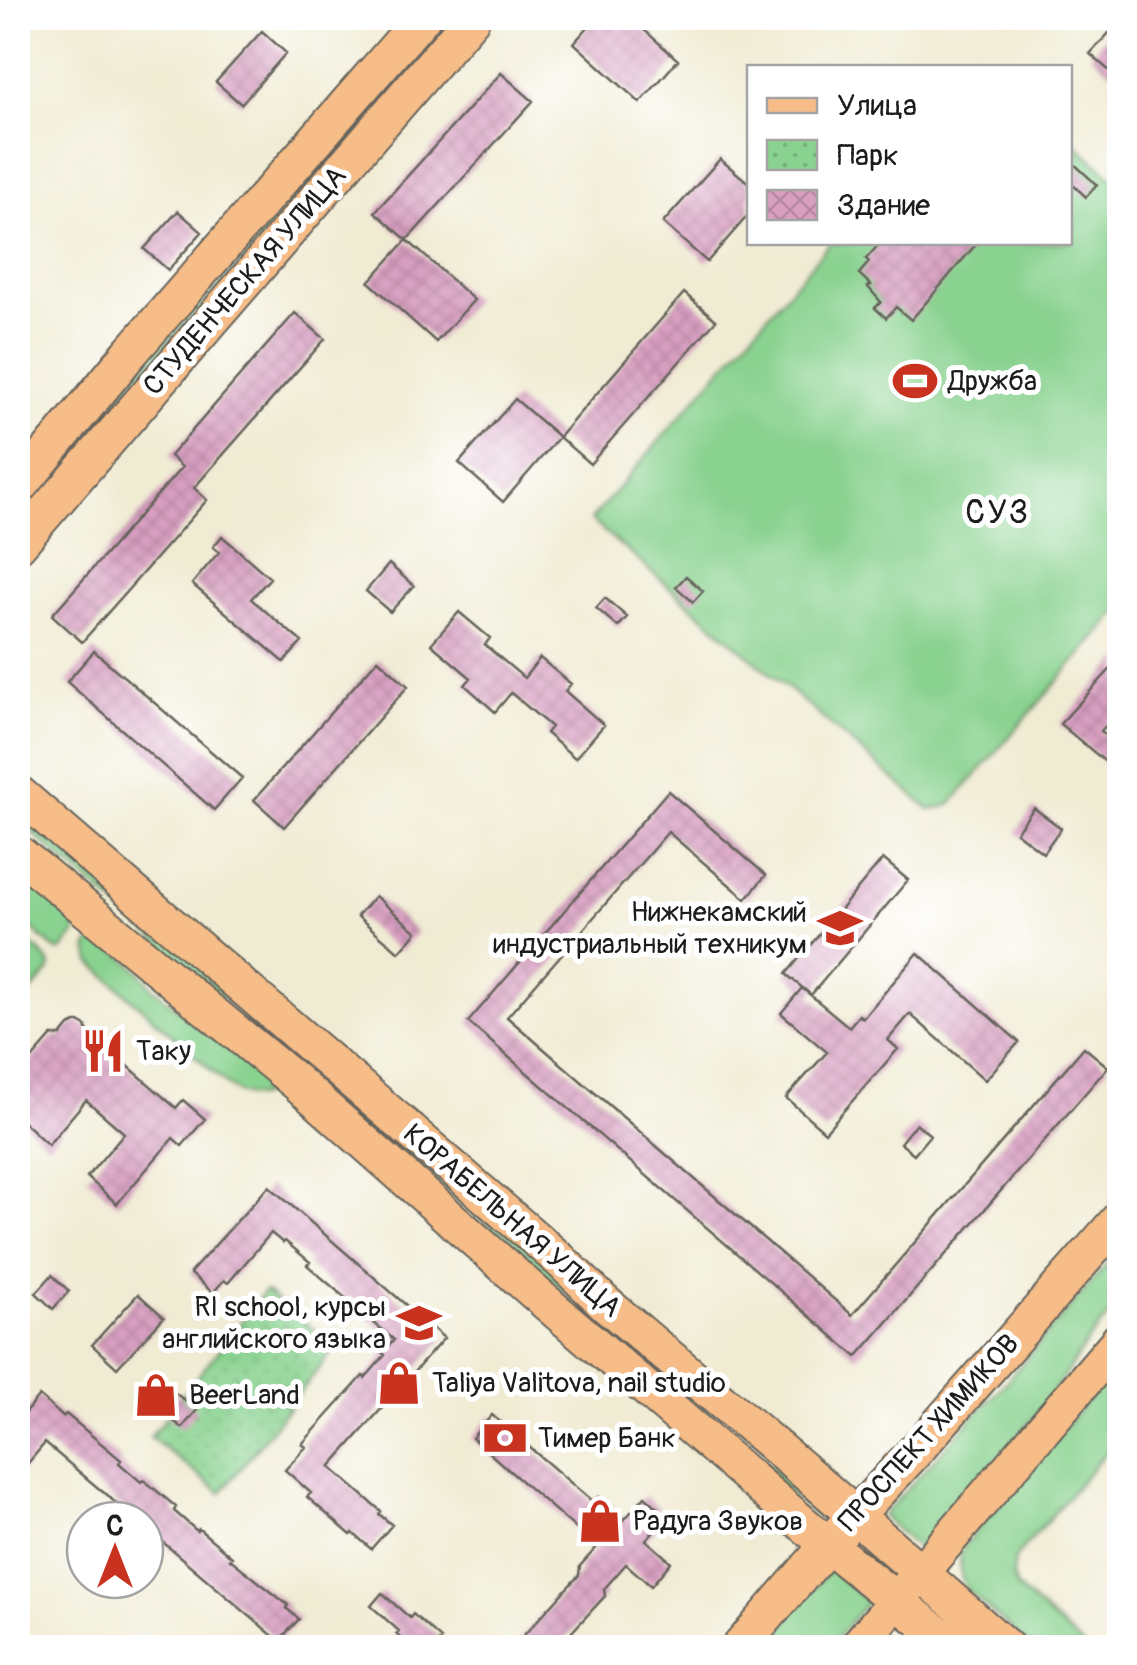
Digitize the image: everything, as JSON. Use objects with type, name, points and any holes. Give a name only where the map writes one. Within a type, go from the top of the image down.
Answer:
[{"type":"main road","name":"СТУДЕНЧЕСКАЯ УЛИЦА","points":[[18,489],[129,354],[422,18]]},
{"type":"main road","name":"СТУДЕНЧЕСКАЯ УЛИЦА","points":[[18,545],[472,18]]},
{"type":"main road","name":"КОРАБЕЛЬНАЯ УЛИЦА","points":[[18,793],[1007,1648]]},
{"type":"main road","name":"КОРАБЕЛЬНАЯ УЛИЦА","points":[[18,853],[296,1082],[828,1545],[955,1648]]},
{"type":"main road","name":"ПРОСПЕКТ ХИМИКОВ","points":[[739,1648],[1120,1218]]},
{"type":"main road","points":[[582,1332],[606,1304]]},
{"type":"main road","points":[[856,1648],[1120,1339]]},
{"type":"green space","points":[[438,18],[456,18],[18,529],[18,509]]},
{"type":"green space","name":"Дружба","points":[[1072,141],[1119,183],[1119,611],[950,805],[930,810],[591,520],[828,245],[1072,245]]},
{"type":"green space","points":[[18,808],[589,1299],[583,1307],[18,821]]},
{"type":"green space","points":[[18,859],[77,919],[75,934],[62,951],[57,951],[18,917]]},
{"type":"green space","points":[[104,939],[154,989],[214,1039],[234,1047],[261,1071],[266,1082],[261,1096],[246,1096],[232,1089],[91,962],[91,941]]},
{"type":"green space","points":[[19,940],[37,949],[51,966],[18,1006],[21,956]]},
{"type":"green space","points":[[1119,1250],[1119,1304],[1090,1338],[1041,1410],[917,1548],[882,1516],[1007,1381]]},
{"type":"green space","points":[[265,1291],[336,1347],[221,1493],[150,1437]]},
{"type":"green space","points":[[609,1327],[830,1516],[825,1523],[604,1333]]},
{"type":"green space","points":[[1119,1363],[1119,1437],[1015,1558],[1013,1576],[1017,1588],[1084,1647],[1032,1648],[967,1590],[960,1569],[963,1547]]},
{"type":"green space","points":[[830,1569],[868,1601],[829,1647],[763,1648]]},
{"type":"building","points":[[596,18],[631,18],[678,60],[640,103],[574,43]]},
{"type":"building","points":[[1120,21],[1120,80],[1090,54]]},
{"type":"building","points":[[262,31],[286,53],[241,104],[216,82]]},
{"type":"building","points":[[501,73],[533,101],[407,240],[375,212]]},
{"type":"building","points":[[720,159],[747,182],[747,216],[707,262],[663,223]]},
{"type":"building","points":[[1072,162],[1097,185],[1086,197],[1072,184]]},
{"type":"building","points":[[178,211],[202,232],[168,270],[144,249]]},
{"type":"building","points":[[407,240],[474,300],[436,342],[369,282]]},
{"type":"building","name":"Дружба","points":[[878,245],[975,245],[911,320],[896,307],[886,318],[875,308],[881,302],[859,274],[869,262],[866,259]]},
{"type":"building","points":[[684,293],[716,320],[590,464],[559,437]]},
{"type":"building","points":[[295,313],[325,339],[194,488],[207,500],[82,642],[52,615],[182,467],[170,456]]},
{"type":"building","points":[[515,399],[559,437],[503,502],[459,463]]},
{"type":"building","points":[[222,536],[270,578],[251,599],[302,642],[284,662],[192,584],[219,552],[213,547]]},
{"type":"building","points":[[389,564],[414,586],[390,612],[366,591]]},
{"type":"building","points":[[686,576],[703,591],[693,602],[676,587]]},
{"type":"building","points":[[605,598],[627,617],[618,627],[596,608]]},
{"type":"building","points":[[459,612],[490,638],[485,645],[524,678],[540,658],[571,684],[565,691],[604,725],[575,758],[546,733],[551,727],[511,693],[495,712],[465,685],[471,678],[431,644]]},
{"type":"building","points":[[94,651],[242,778],[214,810],[67,682]]},
{"type":"building","points":[[378,659],[408,686],[284,827],[254,800]]},
{"type":"building","points":[[1120,659],[1120,710],[1101,731],[1120,748],[1120,774],[1060,724]]},
{"type":"building","points":[[668,791],[766,875],[746,899],[668,832],[507,1017],[852,1315],[1084,1047],[1108,1067],[857,1357],[468,1022]]},
{"type":"building","points":[[1034,808],[1061,828],[1043,853],[1016,832]]},
{"type":"building","points":[[883,859],[908,880],[811,995],[786,974]]},
{"type":"building","points":[[375,896],[417,932],[399,952],[357,916]]},
{"type":"building","points":[[918,953],[1019,1042],[985,1080],[910,1014],[888,1040],[898,1049],[825,1132],[786,1098],[827,1052],[781,1013],[802,988],[849,1027],[859,1015],[863,1018]]},
{"type":"building","points":[[79,1022],[176,1108],[183,1100],[205,1119],[182,1146],[173,1138],[117,1204],[87,1177],[124,1133],[86,1100],[48,1145],[18,1117],[18,1075],[52,1036],[61,1036]]},
{"type":"building","points":[[916,1123],[930,1135],[914,1154],[900,1143]]},
{"type":"building","points":[[269,1186],[444,1338],[330,1467],[392,1525],[371,1549],[307,1497],[311,1493],[285,1470],[306,1447],[302,1444],[365,1378],[394,1340],[307,1265],[310,1262],[271,1233],[228,1283],[224,1280],[213,1293],[190,1273]]},
{"type":"building","points":[[52,1275],[69,1291],[53,1309],[36,1293]]},
{"type":"building","points":[[138,1294],[164,1317],[117,1368],[92,1345]]},
{"type":"building","points":[[157,1379],[197,1410],[182,1428],[141,1400]]},
{"type":"building","points":[[39,1396],[63,1417],[66,1414],[141,1482],[144,1480],[176,1507],[174,1511],[197,1531],[288,1605],[286,1608],[299,1619],[279,1641],[165,1544],[165,1500],[112,1500],[45,1443],[18,1475],[18,1421]]},
{"type":"building","points":[[492,1415],[593,1502],[598,1497],[624,1520],[645,1496],[667,1516],[646,1540],[671,1562],[651,1586],[626,1564],[604,1589],[605,1596],[557,1648],[512,1648],[579,1575],[580,1566],[597,1547],[472,1438]]},
{"type":"building","points":[[382,1593],[441,1639],[433,1648],[411,1648],[396,1634],[399,1631],[371,1606]]},
{"type":"place","name":"Дружба","points":[[915,381]]},
{"type":"place","name":"Нижнекамский индустриальный техникум","points":[[840,928]]},
{"type":"place","name":"Таку","points":[[103,1051]]},
{"type":"place","name":"RI school, курсы английского языка","points":[[419,1323]]},
{"type":"place","name":"Taliya Valitova, nail studio","points":[[399,1383]]},
{"type":"place","name":"BeerLand","points":[[156,1395]]},
{"type":"place","name":"Тимер Банк","points":[[505,1438]]},
{"type":"place","name":"Радуга Звуков","points":[[600,1521]]},
{"type":"district","name":"СУЗ","points":[[998,513]]}]
